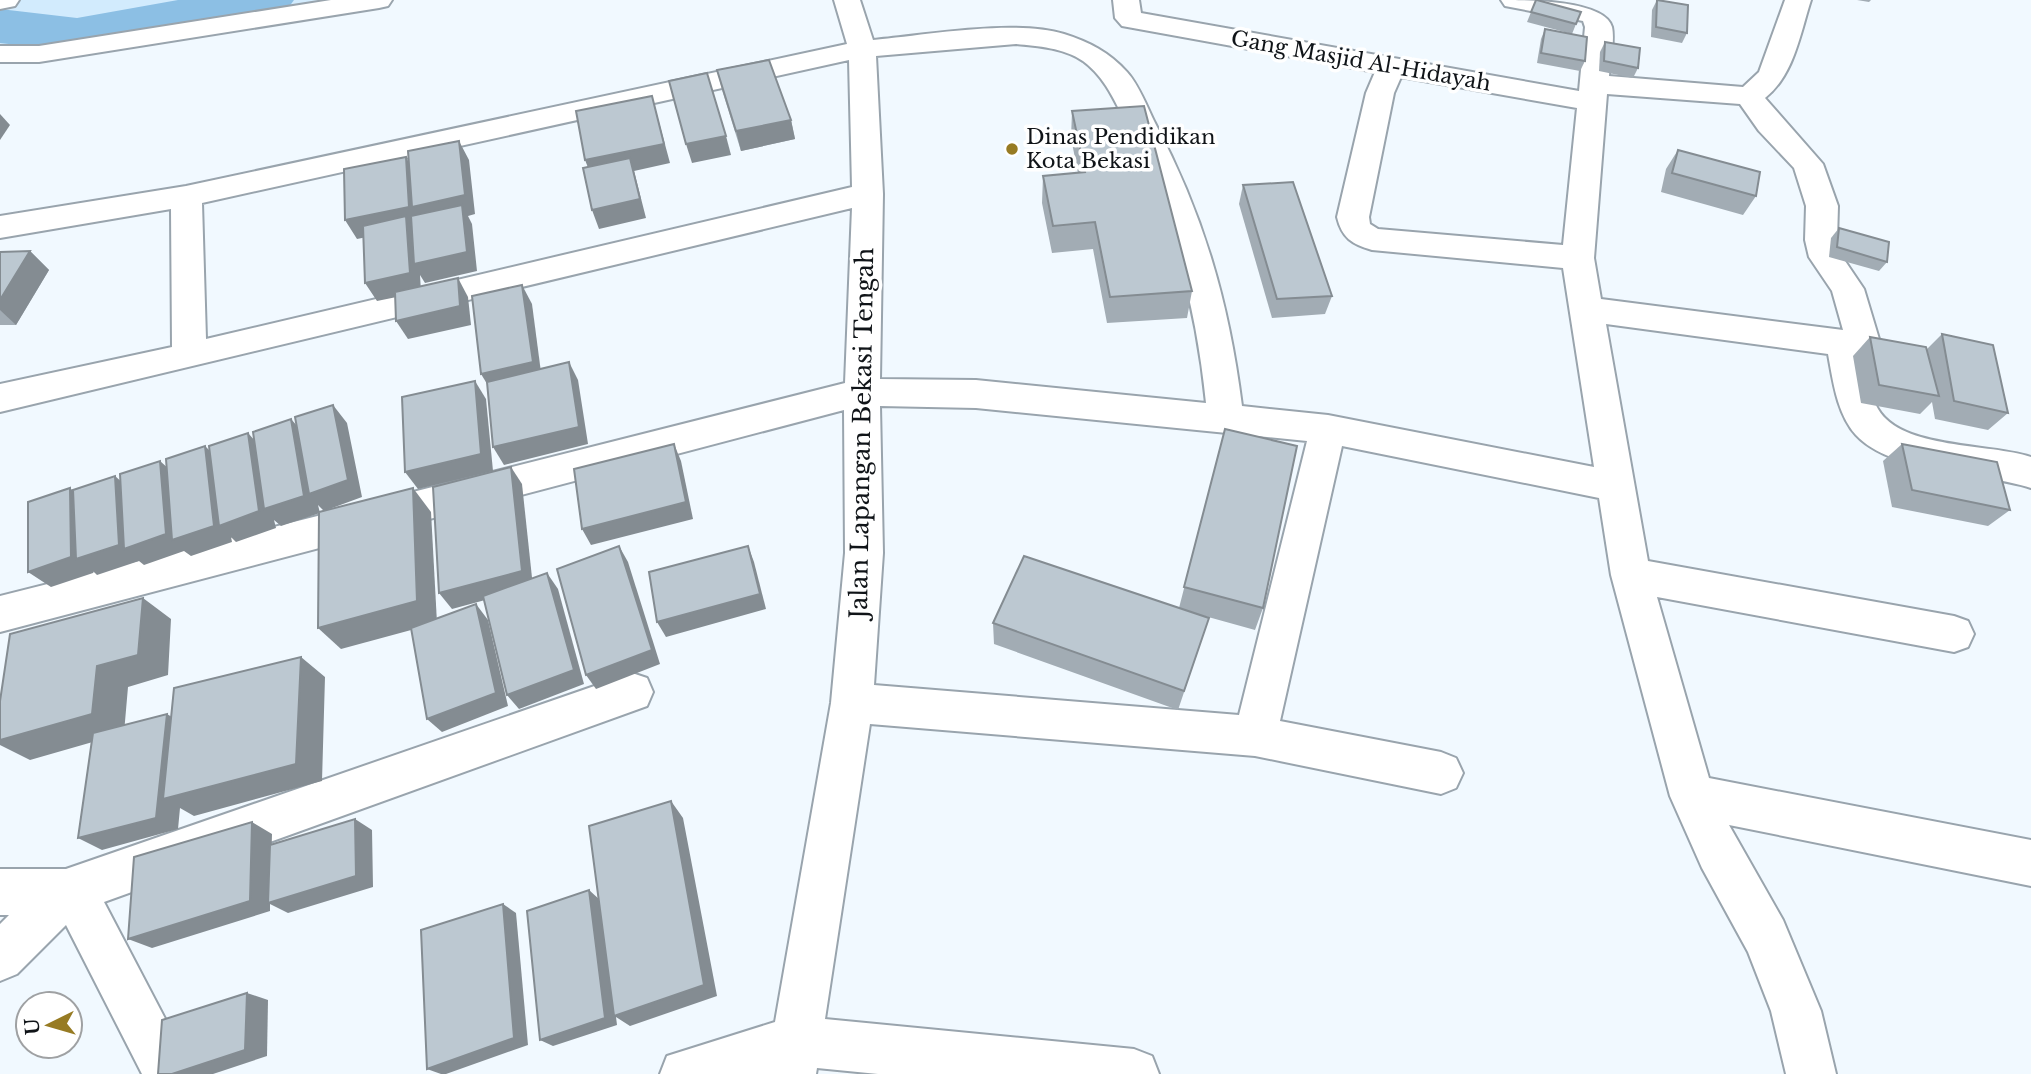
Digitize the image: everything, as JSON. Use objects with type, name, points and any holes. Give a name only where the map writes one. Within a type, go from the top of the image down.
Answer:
[{"type":"street","points":[[0,1],[6,0]]},
{"type":"street","points":[[0,54],[38,54],[379,0]]},
{"type":"street","name":"Jalan Lapangan Bekasi Tengah","points":[[794,1057],[852,703],[864,553],[862,393],[868,194],[862,49],[847,0]]},
{"type":"street","points":[[1514,0],[1574,10],[1604,10],[1599,27],[1578,258],[1605,401],[1614,485],[1631,575],[1692,796],[1717,852],[1766,937],[1796,1011],[1811,1074]]},
{"type":"street","points":[[1588,309],[1843,343],[1862,340],[1848,289],[1825,257],[1821,240],[1822,206],[1808,164],[1769,124],[1749,96],[1767,82],[1773,72],[1798,0]]},
{"type":"street","name":"Gang Masjid Al-Hidayah","points":[[1128,9],[1392,66],[1594,93],[1749,96]]},
{"type":"street","points":[[0,227],[92,214],[186,196],[862,49],[1035,37],[1072,45],[1105,65],[1118,79],[1160,159],[1186,223],[1216,334],[1226,418]]},
{"type":"street","points":[[1392,66],[1380,93],[1353,217],[1356,230],[1372,239],[1578,258]]},
{"type":"street","points":[[0,398],[188,356],[868,194]]},
{"type":"street","points":[[186,196],[188,356]]},
{"type":"street","points":[[1843,343],[1858,403],[1868,425],[1888,439],[1949,457],[2023,469],[2031,473]]},
{"type":"street","points":[[0,614],[862,393],[976,394],[1328,429],[1614,485]]},
{"type":"street","points":[[1255,736],[1328,429]]},
{"type":"street","points":[[1631,575],[1954,634]]},
{"type":"street","points":[[0,892],[66,892],[632,692]]},
{"type":"street","points":[[852,703],[1255,736],[1441,773]]},
{"type":"street","points":[[1692,796],[2031,863]]},
{"type":"street","points":[[0,957],[66,892]]},
{"type":"street","points":[[66,892],[80,904],[169,1074]]},
{"type":"street","points":[[685,1074],[794,1057],[1134,1074]]},
{"type":"shaded area","points":[[0,0],[379,0],[0,55]]},
{"type":"building","points":[[1536,0],[1581,12],[1576,24],[1531,12]]},
{"type":"building","points":[[1657,0],[1688,5],[1687,33],[1656,27]]},
{"type":"building","points":[[1545,29],[1587,37],[1585,61],[1541,53]]},
{"type":"building","points":[[1605,42],[1640,48],[1638,68],[1604,61]]},
{"type":"building","points":[[769,60],[791,120],[736,131],[717,70]]},
{"type":"building","points":[[707,73],[726,136],[686,144],[669,81]]},
{"type":"building","points":[[652,96],[664,144],[585,160],[576,111]]},
{"type":"building","points":[[1144,106],[1192,291],[1110,297],[1095,222],[1053,226],[1043,176],[1085,172],[1072,111]]},
{"type":"building","points":[[459,141],[465,195],[412,207],[408,151]]},
{"type":"building","points":[[1678,150],[1760,172],[1756,196],[1672,173]]},
{"type":"building","points":[[406,157],[409,207],[345,220],[344,169]]},
{"type":"building","points":[[630,158],[640,199],[592,210],[583,168]]},
{"type":"building","points":[[1293,182],[1332,296],[1277,299],[1243,185]]},
{"type":"building","points":[[462,205],[467,252],[414,264],[411,216]]},
{"type":"building","points":[[406,216],[410,273],[365,283],[363,226]]},
{"type":"building","points":[[1839,228],[1889,242],[1887,262],[1837,247]]},
{"type":"building","points":[[30,251],[0,300],[0,252]]},
{"type":"building","points":[[458,278],[460,306],[396,321],[395,292]]},
{"type":"building","points":[[522,285],[533,362],[481,374],[472,296]]},
{"type":"building","points":[[1942,334],[1993,345],[2008,413],[1954,401]]},
{"type":"building","points":[[1870,337],[1926,347],[1939,396],[1879,385]]},
{"type":"building","points":[[569,362],[579,427],[493,447],[487,382]]},
{"type":"building","points":[[475,381],[481,454],[405,472],[402,397]]},
{"type":"building","points":[[333,405],[348,480],[309,494],[295,417]]},
{"type":"building","points":[[291,419],[304,496],[264,509],[253,432]]},
{"type":"building","points":[[1225,429],[1297,446],[1263,608],[1184,587]]},
{"type":"building","points":[[248,433],[259,511],[219,526],[209,446]]},
{"type":"building","points":[[674,444],[686,502],[582,529],[574,469]]},
{"type":"building","points":[[1902,444],[1997,462],[2010,510],[1912,490]]},
{"type":"building","points":[[205,446],[214,526],[172,540],[166,459]]},
{"type":"building","points":[[160,461],[166,534],[124,549],[120,474]]},
{"type":"building","points":[[511,467],[522,571],[439,593],[433,487]]},
{"type":"building","points":[[115,476],[119,545],[76,559],[73,490]]},
{"type":"building","points":[[70,488],[71,557],[28,572],[28,502]]},
{"type":"building","points":[[413,488],[417,601],[318,628],[319,512]]},
{"type":"building","points":[[619,546],[652,650],[586,675],[557,569]]},
{"type":"building","points":[[748,546],[760,594],[657,622],[649,572]]},
{"type":"building","points":[[1024,556],[1209,618],[1184,691],[993,623]]},
{"type":"building","points":[[547,573],[574,670],[507,695],[483,596]]},
{"type":"building","points":[[143,598],[138,655],[97,666],[92,714],[0,740],[0,701],[10,634]]},
{"type":"building","points":[[476,604],[496,693],[427,719],[411,628]]},
{"type":"building","points":[[301,657],[296,764],[163,799],[174,688]]},
{"type":"building","points":[[167,714],[156,818],[78,838],[93,733]]},
{"type":"building","points":[[671,801],[704,985],[614,1016],[589,826]]},
{"type":"building","points":[[355,819],[356,876],[268,903],[270,845]]},
{"type":"building","points":[[252,822],[250,901],[128,939],[134,857]]},
{"type":"building","points":[[589,890],[605,1018],[540,1040],[527,911]]},
{"type":"building","points":[[503,904],[514,1038],[427,1069],[421,930]]},
{"type":"building","points":[[247,993],[245,1050],[172,1074],[158,1074],[162,1020]]},
{"type":"waterway","points":[[0,26],[77,35],[267,0]]},
{"type":"place","name":"Dinas Pendidikan Kota Bekasi","points":[[1012,149]]}]
